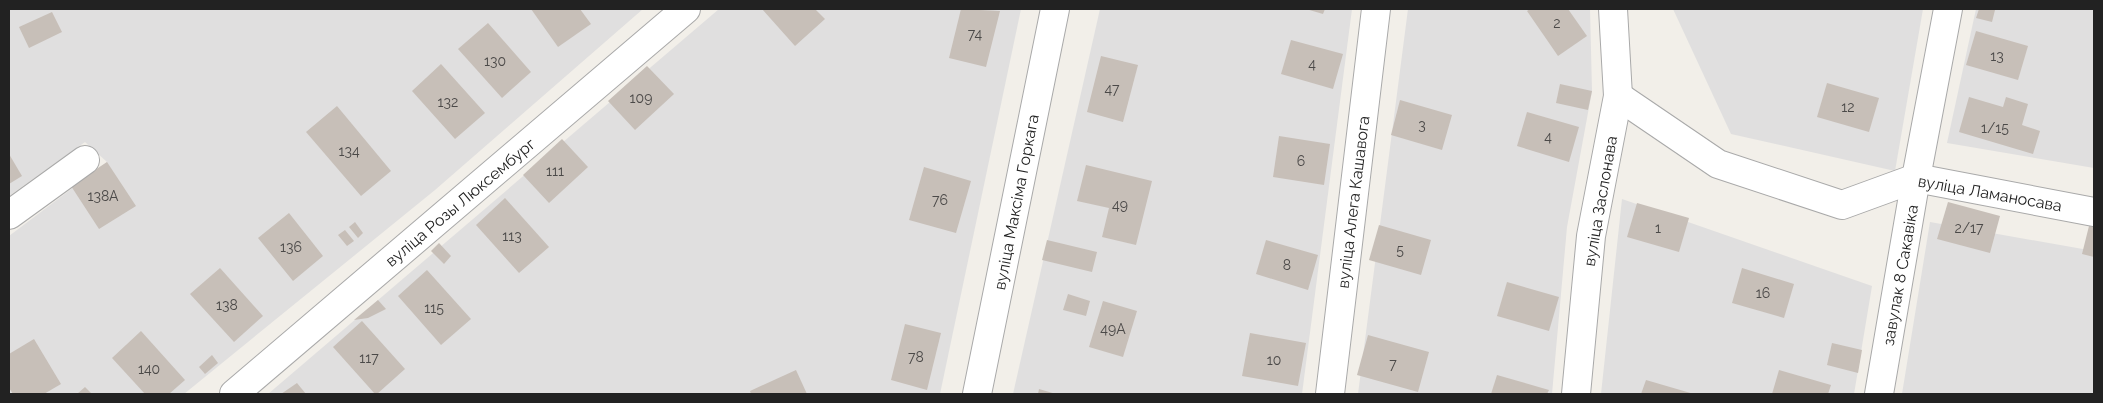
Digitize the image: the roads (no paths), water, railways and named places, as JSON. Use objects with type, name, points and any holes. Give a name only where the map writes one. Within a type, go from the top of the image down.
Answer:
[{"type":"street","name":"вуліца Розы Люксембург","points":[[234,394],[686,9]]},
{"type":"street","name":"вуліца Максіма Горкага","points":[[977,394],[1055,9]]},
{"type":"street","name":"вуліца Алега Кашавога","points":[[1330,394],[1376,9]]},
{"type":"street","name":"вуліца Заслонава","points":[[1576,394],[1591,236],[1618,96],[1613,9]]},
{"type":"street","name":"завулак 8 Сакавіка","points":[[1879,394],[1916,178],[1948,9]]},
{"type":"street","name":"вуліца Ламаносава","points":[[1618,96],[1718,164],[1842,205],[1916,178],[2094,212]]},
{"type":"street","points":[[9,216],[85,160]]}]
